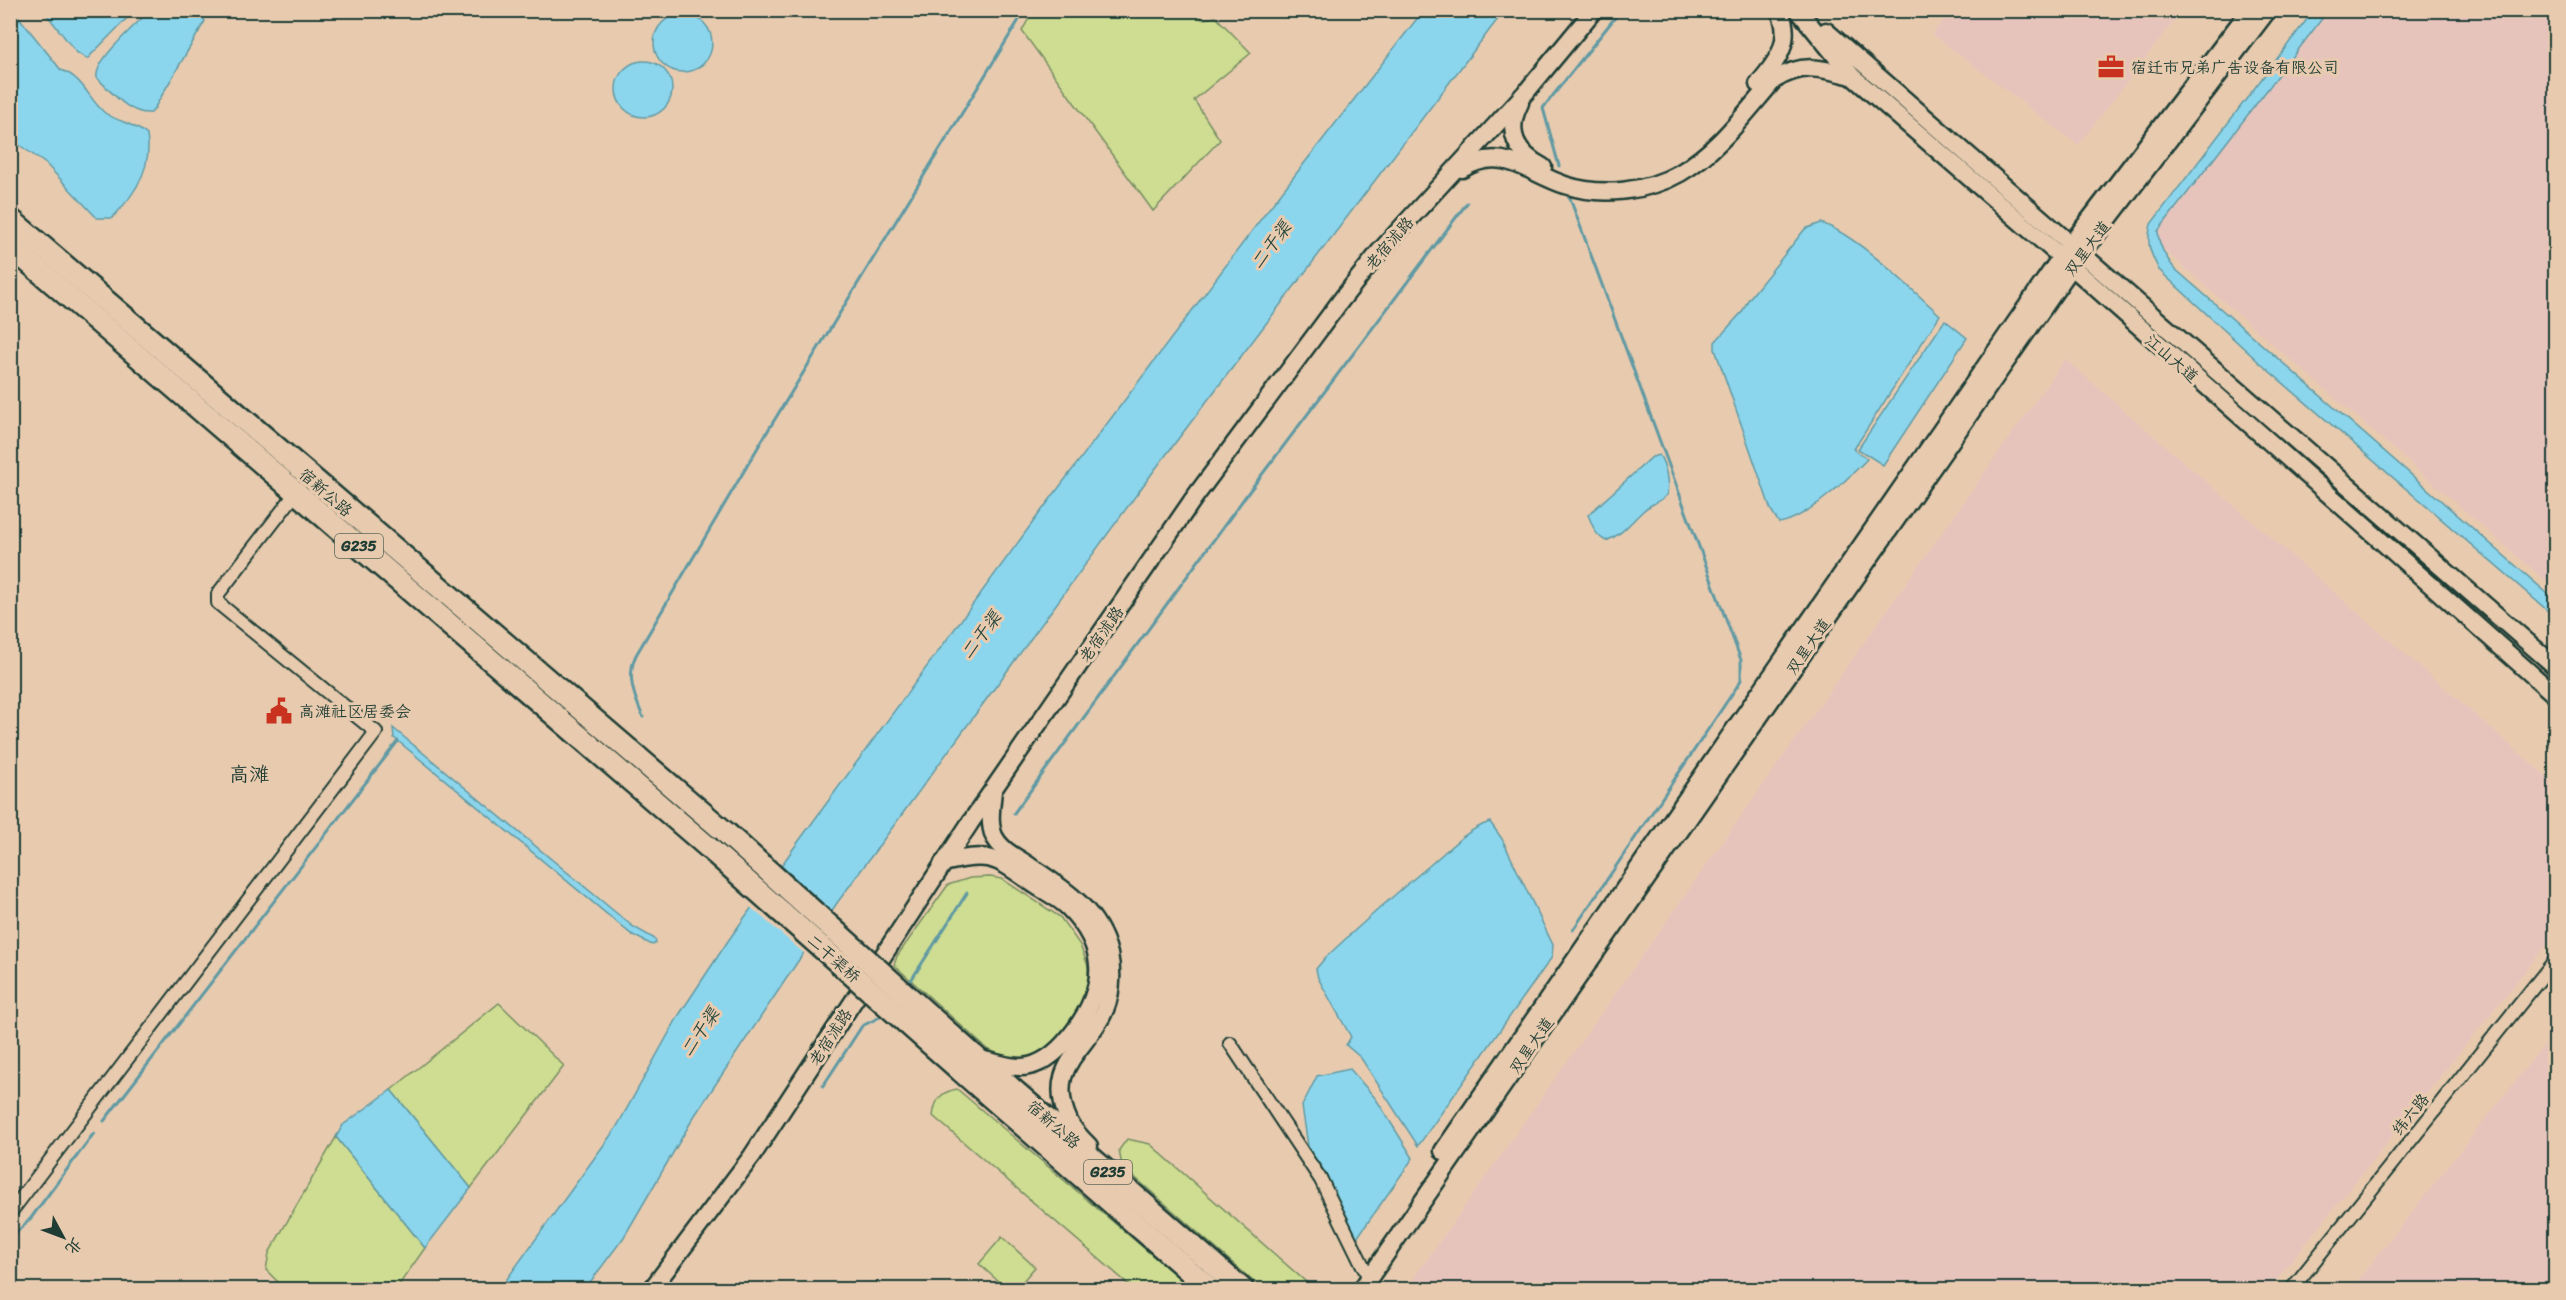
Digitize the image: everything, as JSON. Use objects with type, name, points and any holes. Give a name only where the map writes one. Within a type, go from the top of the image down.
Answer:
[{"type":"highway","name":"宿新公路","points":[[10,219],[708,847]]},
{"type":"highway","name":"宿新公路","points":[[10,246],[726,833]]},
{"type":"highway","name":"二干渠桥","points":[[726,833],[969,1061]]},
{"type":"highway","name":"二干渠桥","points":[[708,847],[969,1061]]},
{"type":"highway","name":"宿新公路","points":[[969,1061],[1112,1175],[1243,1290]]},
{"type":"highway","name":"宿新公路","points":[[969,1061],[1211,1290]]},
{"type":"main road","name":"老宿沭路","points":[[651,1290],[752,1156],[993,789],[1194,498],[1342,298],[1380,251],[1527,91],[1594,10]]},
{"type":"main road","points":[[1471,154],[1498,151],[1515,154],[1567,177],[1591,183],[1643,177],[1689,156],[1705,144],[1778,60],[1785,44],[1786,28],[1779,10]]},
{"type":"main road","name":"江山大道","points":[[1800,10],[1852,76],[2071,256],[2556,667]]},
{"type":"main road","name":"江山大道","points":[[1800,10],[2556,696]]},
{"type":"main road","name":"双星大道","points":[[1347,1290],[1364,1278],[2071,256],[2250,10]]},
{"type":"main road","name":"双星大道","points":[[2071,256],[2268,10]]},
{"type":"main road","points":[[1433,192],[1474,162],[1486,159],[1505,160],[1564,185],[1588,191],[1647,187],[1679,174],[1715,148],[1774,80],[1786,73],[1800,68],[1819,68],[1852,76]]},
{"type":"main road","points":[[1527,91],[1512,119],[1517,146],[1529,159]]},
{"type":"main road","points":[[993,789],[991,817],[994,835],[1003,848],[1060,887],[1089,912],[1104,934],[1112,966],[1109,998],[1101,1016],[1071,1057],[1062,1076],[1060,1093],[1069,1123],[1112,1175]]},
{"type":"main road","points":[[944,863],[982,856],[1002,862],[1068,906],[1087,930],[1097,954],[1098,986],[1090,1010],[1052,1055],[1031,1066],[1020,1067],[969,1061]]},
{"type":"street","points":[[10,1213],[376,732],[218,603],[218,594],[303,485]]},
{"type":"street","name":"纬六路","points":[[2291,1290],[2556,959]]},
{"type":"street","points":[[1230,1043],[1321,1180],[1364,1278]]},
{"type":"shaded area","points":[[1951,11],[2182,11],[2078,145],[1932,34]]},
{"type":"shaded area","points":[[2323,11],[2555,11],[2555,589],[2148,236]]},
{"type":"shaded area","points":[[2065,359],[2555,784],[2555,934],[2269,1289],[1406,1289]]},
{"type":"shaded area","points":[[2555,1031],[2555,1289],[2351,1289]]},
{"type":"green space","points":[[1033,11],[1197,11],[1202,19],[1216,17],[1251,53],[1194,100],[1220,140],[1153,211],[1022,31]]},
{"type":"green space","points":[[970,878],[1002,879],[1060,917],[1080,945],[1088,966],[1088,996],[1071,1026],[1043,1052],[1027,1061],[1011,1060],[987,1049],[894,965],[897,956],[948,885]]},
{"type":"green space","points":[[499,1003],[564,1066],[471,1188],[391,1090]]},
{"type":"green space","points":[[957,1089],[1192,1289],[1134,1289],[933,1116],[939,1098],[946,1092]]},
{"type":"green space","points":[[336,1137],[425,1248],[396,1289],[285,1289],[266,1270],[269,1253]]},
{"type":"green space","points":[[1127,1139],[1150,1144],[1314,1289],[1262,1289],[1122,1166],[1119,1150]]},
{"type":"green space","points":[[1002,1237],[1035,1267],[1016,1289],[1007,1289],[979,1264]]},
{"type":"water","points":[[13,10],[61,70],[81,83],[105,113],[138,128],[147,135],[147,158],[140,180],[128,200],[112,218],[97,218],[46,164],[11,139],[10,11]]},
{"type":"water","points":[[2314,10],[2328,11],[2158,231],[2161,246],[2174,268],[2555,600],[2555,617],[2261,364],[2159,270],[2153,258],[2149,243],[2151,224]]},
{"type":"water","points":[[44,11],[134,11],[87,59],[76,52]]},
{"type":"water","points":[[149,11],[198,11],[205,21],[154,109],[151,113],[143,113],[128,106],[97,78],[102,62]]},
{"type":"water","name":"二干渠","points":[[1423,11],[1504,11],[1156,468],[837,903],[695,1115],[624,1237],[585,1289],[499,1290],[616,1128],[679,1015],[793,849],[1036,518],[1267,211]]},
{"type":"water","points":[[683,14],[699,19],[707,27],[712,43],[707,59],[699,67],[683,72],[667,67],[659,59],[654,43],[659,27],[667,19]]},
{"type":"water","points":[[638,61],[650,61],[660,65],[668,73],[672,89],[668,105],[660,113],[650,117],[638,117],[628,113],[620,105],[616,95],[616,83],[620,73],[628,65]]},
{"type":"water","points":[[1821,223],[1835,229],[1867,251],[1940,315],[1854,449],[1867,459],[1814,506],[1790,520],[1779,523],[1771,510],[1715,349],[1715,342],[1742,312],[1748,300],[1805,229]]},
{"type":"water","points":[[1945,320],[1967,338],[1883,465],[1858,449]]},
{"type":"water","points":[[1659,455],[1666,474],[1667,495],[1646,509],[1617,535],[1606,541],[1602,539],[1594,530],[1588,515],[1652,457]]},
{"type":"water","points":[[393,728],[632,926],[655,939],[656,943],[652,945],[631,934],[394,738]]},
{"type":"water","points":[[1490,822],[1502,839],[1553,945],[1552,957],[1418,1146],[1361,1058],[1346,1045],[1351,1037],[1318,978],[1316,969],[1351,934],[1451,846],[1481,825]]},
{"type":"water","points":[[1350,1069],[1376,1099],[1413,1158],[1357,1238],[1322,1168],[1309,1152],[1302,1106],[1317,1076]]},
{"type":"water","points":[[391,1090],[471,1188],[425,1248],[336,1137],[343,1125]]},
{"type":"pier","points":[[775,871],[830,918],[805,954],[749,906]]},
{"type":"waterway","points":[[643,717],[634,694],[631,678],[636,655],[764,437],[1025,10]]},
{"type":"waterway","points":[[1559,166],[1543,108],[1621,10]]},
{"type":"waterway","points":[[1568,193],[1741,660],[1741,680],[1573,930]]},
{"type":"waterway","points":[[1014,813],[1248,493],[1467,203]]},
{"type":"waterway","points":[[104,1121],[398,741]]},
{"type":"waterway","points":[[908,985],[967,893]]},
{"type":"waterway","points":[[823,1086],[862,1026],[886,1014]]},
{"type":"waterway","points":[[10,1239],[31,1218],[94,1133]]},
{"type":"place","name":"宿迁市兄弟广告设备有限公司","points":[[2111,67]]},
{"type":"place","name":"高滩社区居委会","points":[[279,711]]},
{"type":"district","name":"高滩","points":[[249,774]]}]
